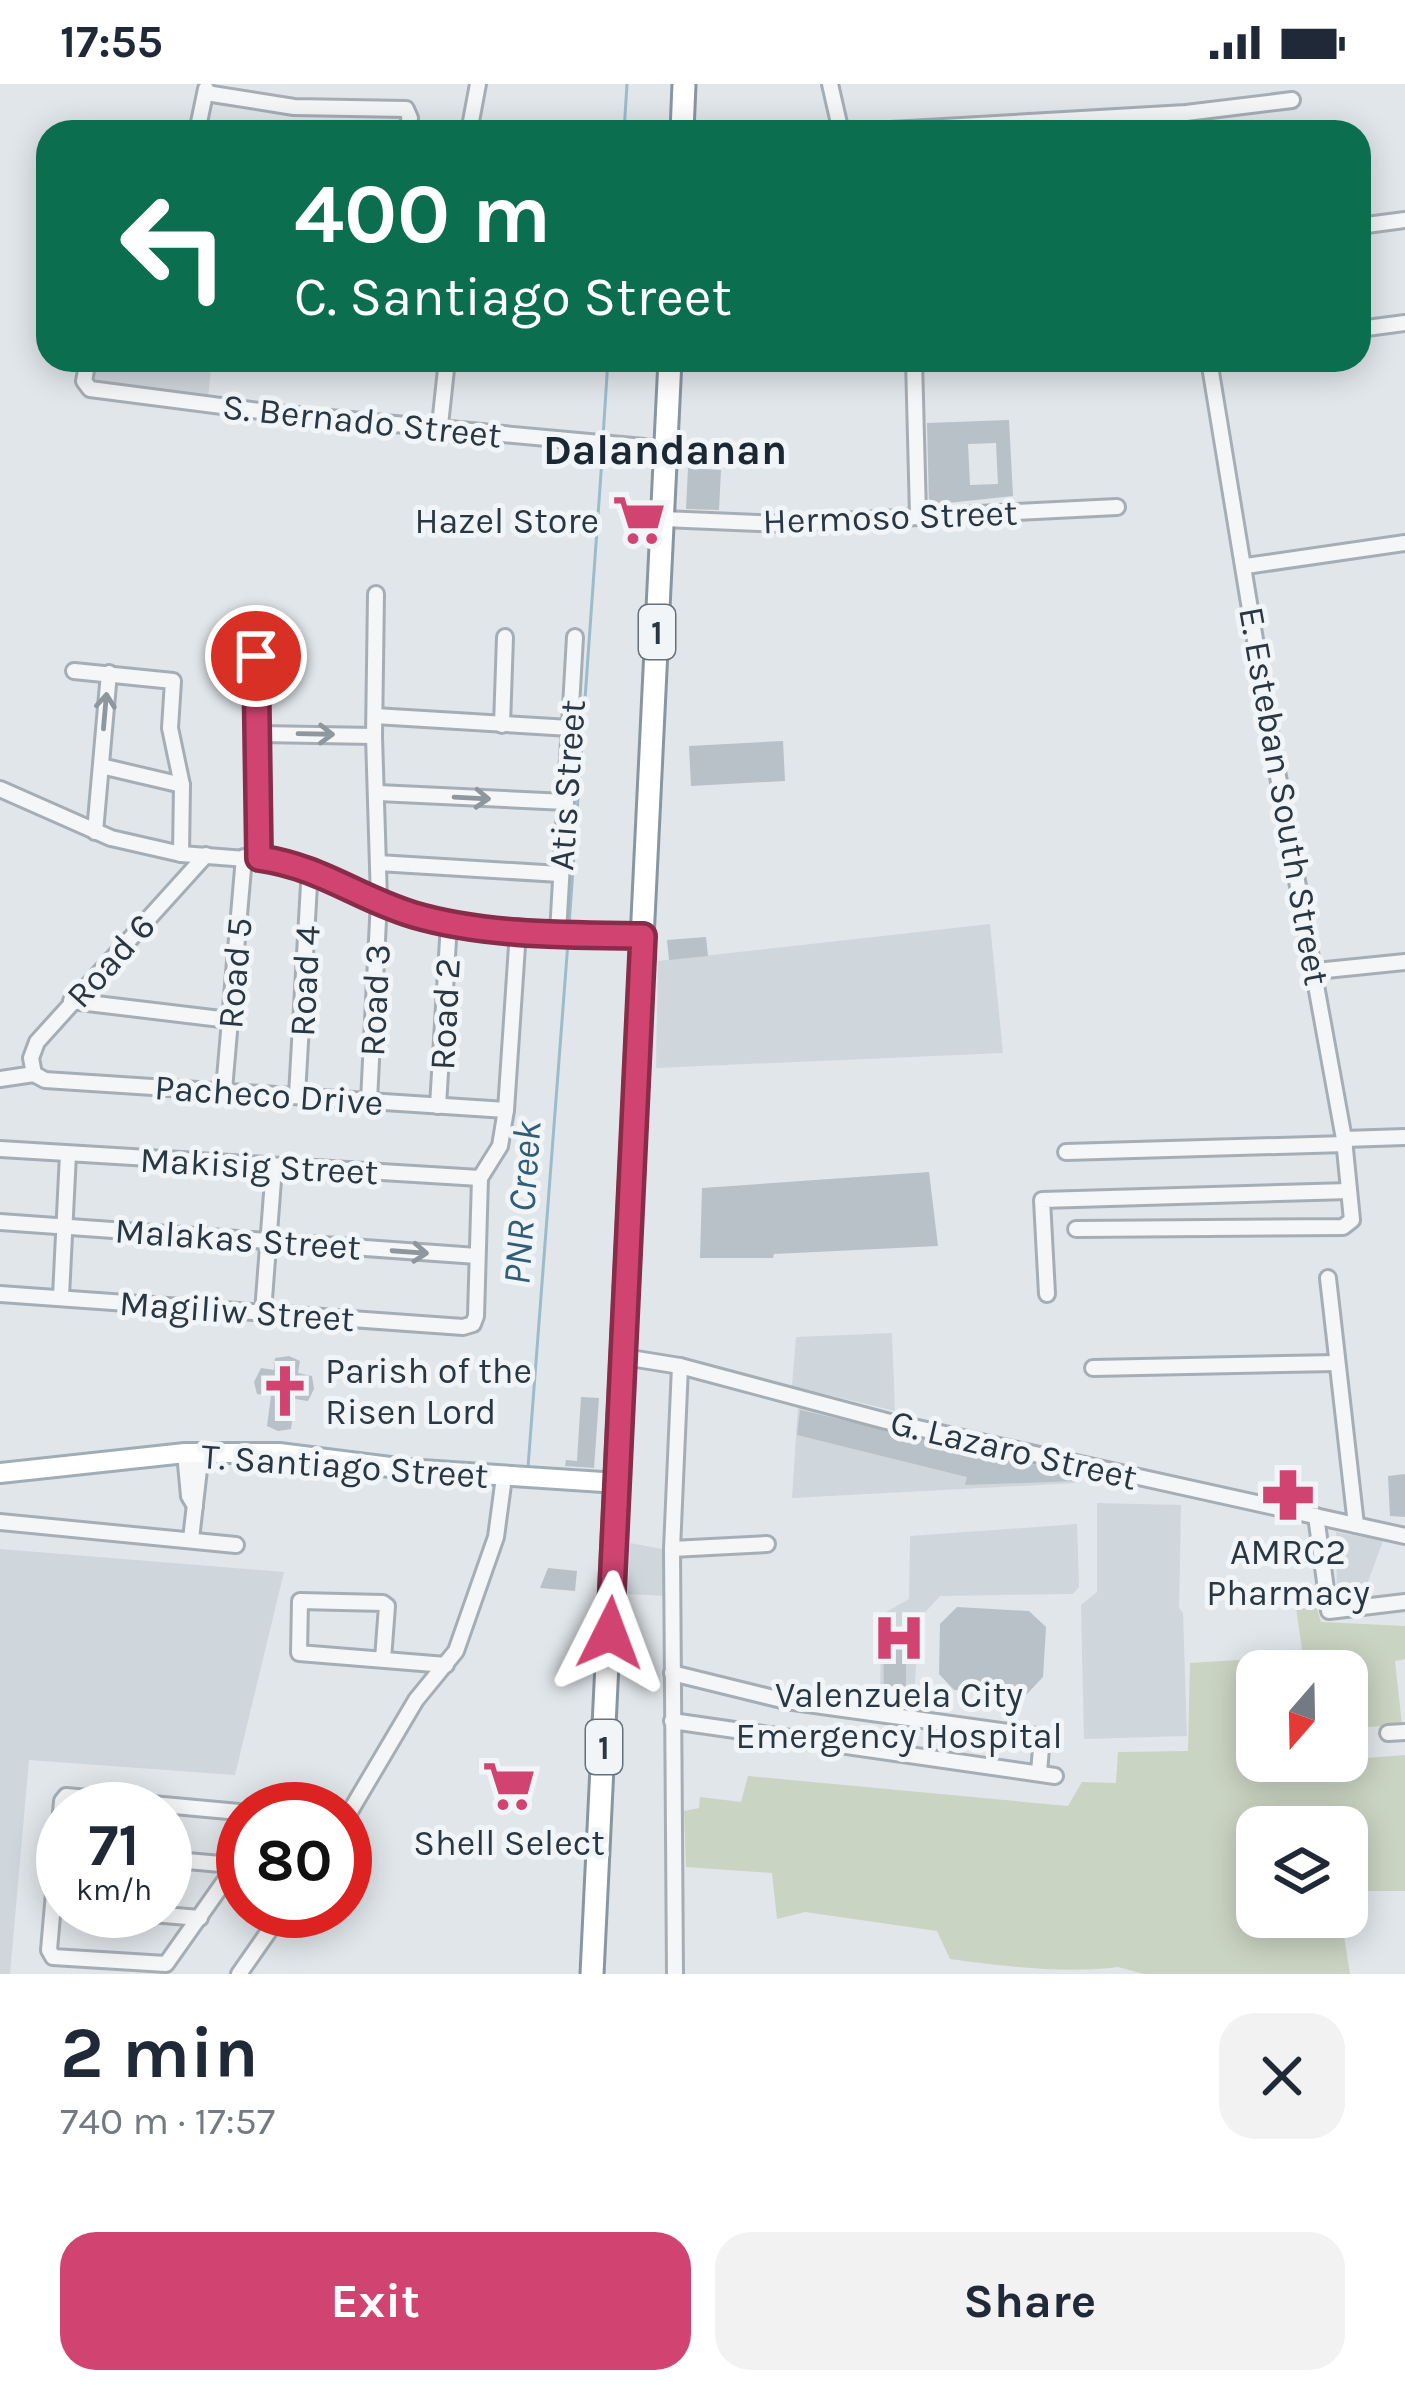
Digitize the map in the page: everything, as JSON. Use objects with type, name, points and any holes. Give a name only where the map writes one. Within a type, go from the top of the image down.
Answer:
[{"type":"highway","points":[[682,120],[684,84]]},
{"type":"highway","name":"1","points":[[592,1974],[669,372]]},
{"type":"main road","name":"T. Santiago Street","points":[[0,1473],[193,1452],[279,1453],[504,1477],[618,1483]]},
{"type":"street","points":[[471,120],[478,84]]},
{"type":"street","points":[[830,84],[839,120]]},
{"type":"street","points":[[200,120],[206,89],[294,107],[406,109],[409,120]]},
{"type":"street","points":[[1064,120],[1186,113],[1292,100]]},
{"type":"street","points":[[1371,224],[1405,220]]},
{"type":"street","points":[[1371,327],[1405,323]]},
{"type":"street","name":"S. Bernado Street","points":[[86,372],[90,389],[275,412],[666,449]]},
{"type":"street","points":[[440,425],[446,372]]},
{"type":"street","points":[[914,372],[918,515]]},
{"type":"street","name":"E. Esteban South Street","points":[[1076,1228],[1343,1227],[1352,1220],[1345,1141],[1273,749],[1211,372]]},
{"type":"street","name":"Hermoso Street","points":[[662,519],[780,524],[1118,507]]},
{"type":"street","points":[[1246,566],[1405,543]]},
{"type":"street","name":"Road 3","points":[[369,1101],[379,900],[376,594]]},
{"type":"street","points":[[502,725],[505,637]]},
{"type":"street","name":"Atis Street","points":[[558,933],[575,638]]},
{"type":"street","name":"Road 5","points":[[224,1090],[251,858],[259,734],[256,656]]},
{"type":"street","points":[[74,671],[173,681],[170,728],[182,785],[181,854]]},
{"type":"street","points":[[95,832],[109,673]]},
{"type":"street","points":[[375,716],[569,728]]},
{"type":"street","points":[[259,734],[374,736]]},
{"type":"street","points":[[101,766],[182,785]]},
{"type":"street","points":[[0,789],[95,832],[181,854],[310,867],[379,900],[449,923],[643,936]]},
{"type":"street","points":[[378,794],[566,802]]},
{"type":"street","name":"Road 6","points":[[34,1074],[37,1042],[206,855]]},
{"type":"street","points":[[378,863],[560,874]]},
{"type":"street","name":"Road 4","points":[[297,1095],[310,867]]},
{"type":"street","name":"Road 2","points":[[438,1106],[449,923]]},
{"type":"street","points":[[476,1256],[480,1178],[500,1146],[506,1110],[518,931]]},
{"type":"street","points":[[1316,971],[1405,962]]},
{"type":"street","points":[[71,1001],[229,1019]]},
{"type":"street","name":"Pacheco Drive","points":[[0,1078],[34,1074],[45,1080],[506,1110]]},
{"type":"street","points":[[1066,1152],[1405,1137]]},
{"type":"street","name":"Makisig Street","points":[[0,1149],[480,1178]]},
{"type":"street","points":[[61,1296],[68,1154]]},
{"type":"street","points":[[263,1312],[274,1167]]},
{"type":"street","points":[[1047,1294],[1042,1200],[1349,1191]]},
{"type":"street","name":"Malakas Street","points":[[0,1222],[476,1256]]},
{"type":"street","name":"Magiliw Street","points":[[0,1294],[473,1324],[476,1256]]},
{"type":"street","points":[[1328,1278],[1356,1525]]},
{"type":"street","name":"G. Lazaro Street","points":[[624,1357],[680,1366],[886,1421],[1405,1536]]},
{"type":"street","points":[[1093,1368],[1336,1363]]},
{"type":"street","points":[[675,1974],[672,1549],[680,1366]]},
{"type":"street","points":[[191,1539],[200,1497],[193,1452]]},
{"type":"street","points":[[367,1782],[416,1700],[446,1665],[467,1625],[492,1550],[504,1477]]},
{"type":"street","points":[[1316,1516],[1328,1611],[1405,1602]]},
{"type":"street","points":[[0,1522],[236,1545]]},
{"type":"street","points":[[672,1549],[767,1544]]},
{"type":"street","points":[[383,1659],[387,1606],[383,1603],[300,1601],[299,1653],[446,1665]]},
{"type":"street","points":[[672,1673],[856,1712],[1046,1737],[1047,1774],[672,1721]]},
{"type":"street","points":[[1388,1733],[1405,1732]]},
{"type":"street","points":[[192,1929],[216,1897]]},
{"type":"street","points":[[192,1917],[200,1918]]},
{"type":"street","points":[[51,1938],[53,1957],[157,1966],[166,1964],[185,1938]]},
{"type":"street","points":[[239,1974],[264,1938]]},
{"type":"shaded area","points":[[90,372],[211,372],[208,398],[89,383]]},
{"type":"shaded area","points":[[990,924],[1003,1053],[656,1068],[658,961]]},
{"type":"shaded area","points":[[892,1333],[895,1411],[792,1386],[796,1337]]},
{"type":"shaded area","points":[[798,1406],[1076,1471],[1075,1483],[792,1498]]},
{"type":"shaded area","points":[[1097,1503],[1181,1505],[1179,1608],[1183,1613],[1187,1736],[1084,1739],[1081,1605],[1097,1592]]},
{"type":"shaded area","name":"Valenzuela City Emergency Hospital","points":[[1077,1524],[1079,1587],[1073,1594],[940,1596],[919,1619],[913,1714],[880,1711],[881,1615],[909,1599],[910,1536]]},
{"type":"shaded area","points":[[1336,1532],[1383,1541],[1366,1587],[1337,1591]]},
{"type":"shaded area","points":[[630,1543],[667,1550],[666,1596],[628,1594]]},
{"type":"shaded area","points":[[0,1549],[284,1572],[235,1775],[29,1760],[10,1974],[0,1974]]},
{"type":"green space","points":[[1295,1601],[1315,1602],[1321,1622],[1405,1626],[1405,1659],[1395,1661],[1402,1725],[1368,1727],[1368,1650],[1302,1650]]},
{"type":"green space","points":[[1236,1660],[1236,1782],[1368,1782],[1368,1758],[1405,1755],[1405,1891],[1368,1891],[1368,1806],[1236,1806],[1236,1938],[1344,1938],[1350,1974],[1144,1974],[1118,1967],[1057,1969],[950,1959],[937,1931],[805,1912],[777,1919],[772,1873],[686,1867],[684,1811],[699,1808],[700,1797],[741,1802],[748,1776],[1068,1806],[1082,1782],[1116,1783],[1118,1752],[1188,1751],[1190,1663]]},
{"type":"building","points":[[1009,420],[1013,496],[929,505],[927,423]],"holes":[[[996,443],[998,484],[970,485],[968,444]]]},
{"type":"building","points":[[688,468],[721,470],[719,510],[686,509]]},
{"type":"building","points":[[783,741],[785,781],[691,786],[689,746]]},
{"type":"building","points":[[706,937],[708,956],[669,960],[667,940]]},
{"type":"building","points":[[929,1172],[938,1246],[774,1254],[773,1258],[700,1258],[702,1188]]},
{"type":"building","name":"Parish of the Risen Lord","points":[[289,1356],[300,1361],[298,1373],[312,1376],[314,1389],[308,1401],[295,1399],[291,1429],[278,1431],[267,1426],[271,1396],[257,1394],[254,1382],[261,1368],[274,1370],[275,1358]]},
{"type":"building","points":[[581,1397],[599,1398],[594,1468],[565,1466],[566,1460],[577,1461]]},
{"type":"building","points":[[800,1410],[1075,1474],[1074,1481],[965,1485],[967,1477],[797,1435]]},
{"type":"building","points":[[1405,1474],[1405,1517],[1390,1516],[1388,1476]]},
{"type":"building","points":[[548,1568],[577,1571],[575,1591],[540,1588]]},
{"type":"building","points":[[957,1607],[1029,1611],[1046,1627],[1043,1677],[1027,1694],[954,1690],[939,1674],[940,1624]]},
{"type":"building","points":[[883,1627],[906,1627],[906,1706],[884,1703]]},
{"type":"waterway","name":"PNR Creek","points":[[625,120],[627,84]]},
{"type":"waterway","name":"PNR Creek","points":[[603,437],[607,372]]},
{"type":"waterway","name":"PNR Creek","points":[[569,925],[602,459]]},
{"type":"waterway","name":"PNR Creek","points":[[528,1467],[568,942]]},
{"type":"place","name":"Hazel Store","points":[[639,520]]},
{"type":"place","name":"Parish of the Risen Lord","points":[[285,1391]]},
{"type":"place","name":"AMRC2 Pharmacy","points":[[1288,1495]]},
{"type":"place","name":"Valenzuela City Emergency Hospital","points":[[899,1638]]},
{"type":"place","name":"Shell Select","points":[[509,1786]]},
{"type":"district","name":"Dalandanan","points":[[665,449]]},
{"type":"route","points":[[256,656],[259,858],[310,867],[410,914],[449,923],[643,936],[610,1633]]}]
